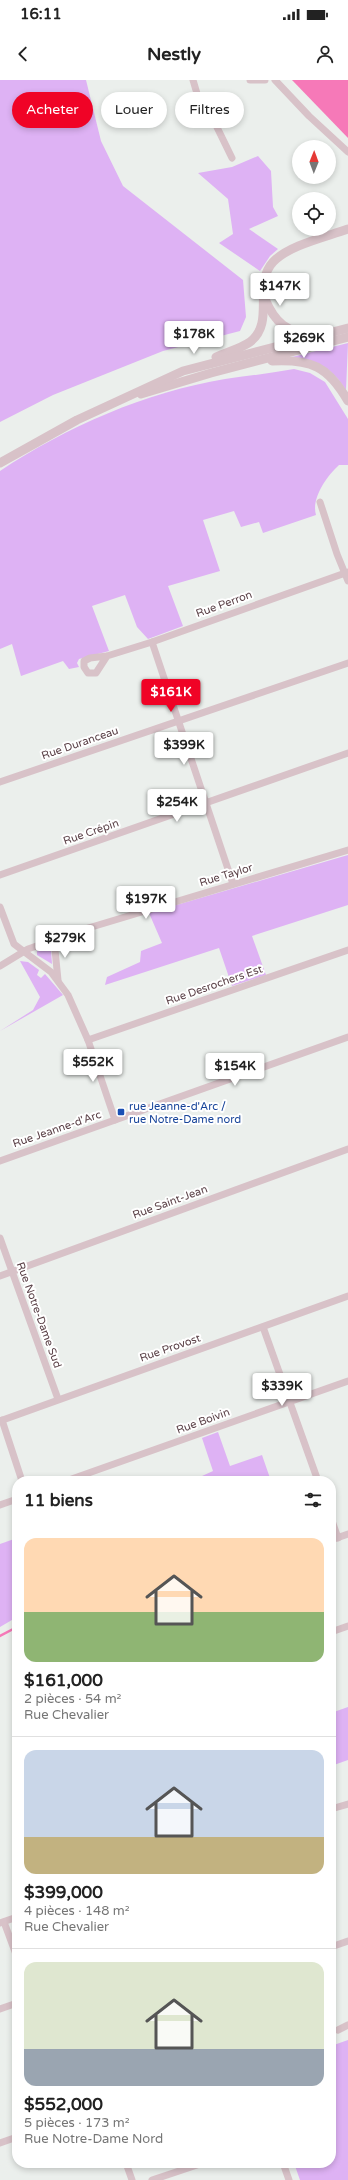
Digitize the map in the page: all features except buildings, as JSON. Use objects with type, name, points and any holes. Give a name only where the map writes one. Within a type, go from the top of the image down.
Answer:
[{"type":"street","points":[[193,80],[198,97],[212,117],[232,158]]},
{"type":"street","points":[[250,80],[265,80]]},
{"type":"street","points":[[275,80],[309,116],[348,152]]},
{"type":"street","points":[[119,402],[148,386],[241,347],[254,338],[262,322],[263,294],[266,272],[272,263],[281,255],[348,229]]},
{"type":"street","points":[[263,294],[271,313],[284,327],[301,333],[323,335]]},
{"type":"street","points":[[189,369],[348,328]]},
{"type":"street","points":[[0,463],[77,420],[119,402],[195,377],[348,337]]},
{"type":"street","points":[[254,362],[294,360],[314,365],[336,382],[348,401]]},
{"type":"street","points":[[320,502],[348,581]]},
{"type":"street","name":"Rue Perron","points":[[108,656],[152,642],[346,573]]},
{"type":"street","points":[[152,642],[233,884]]},
{"type":"street","name":"Rue Duranceau","points":[[0,782],[348,663]]},
{"type":"street","name":"Rue Crépin","points":[[0,875],[348,753]]},
{"type":"street","name":"Rue Taylor","points":[[0,966],[23,952],[54,940],[348,850]]},
{"type":"street","points":[[0,907],[14,944],[58,980],[75,1008],[88,1040],[115,1120]]},
{"type":"street","points":[[54,940],[58,980]]},
{"type":"street","name":"Rue Desrochers Est","points":[[88,1040],[348,950]]},
{"type":"street","name":"Rue Jeanne-d'Arc","points":[[0,1161],[348,1037]]},
{"type":"street","name":"Rue Saint-Jean","points":[[0,1276],[348,1150]]},
{"type":"street","name":"Rue Notre-Dame Sud","points":[[0,1238],[58,1399]]},
{"type":"street","name":"Rue Provost","points":[[1,1420],[348,1296]]},
{"type":"street","points":[[264,1327],[316,1476]]},
{"type":"street","name":"Rue Boivin","points":[[80,1476],[348,1381]]},
{"type":"street","points":[[1,1420],[20,1476]]},
{"type":"street","points":[[0,1505],[12,1501]]},
{"type":"street","points":[[336,1538],[348,1534]]},
{"type":"street","points":[[336,1630],[348,1626]]},
{"type":"street","points":[[336,1808],[348,1804]]},
{"type":"street","points":[[12,1919],[2,1922],[12,1945]]},
{"type":"street","points":[[336,1945],[348,1941]]},
{"type":"street","points":[[0,2009],[12,2005]]},
{"type":"street","points":[[338,2030],[348,2025]]},
{"type":"street","points":[[0,2143],[12,2139]]},
{"type":"street","points":[[128,2168],[132,2180]]},
{"type":"street","points":[[152,2180],[188,2168]]},
{"type":"street","points":[[285,2168],[289,2180]]},
{"type":"shaded area","points":[[0,80],[86,80],[89,92],[12,92],[12,128],[93,128],[93,108],[101,141],[123,186],[243,280],[246,317],[240,331],[163,351],[53,395],[0,422]]},
{"type":"shaded area","points":[[292,80],[348,80],[348,138]]},
{"type":"shaded area","points":[[258,156],[271,171],[273,207],[278,216],[249,229],[278,249],[270,256],[260,271],[219,243],[233,234],[228,199],[198,173],[232,167]]},
{"type":"shaded area","points":[[348,343],[346,390],[335,375],[323,366],[317,363],[292,357]]},
{"type":"shaded area","points":[[294,369],[310,373],[325,382],[348,419],[348,465],[339,465],[325,481],[316,502],[316,515],[263,533],[259,522],[241,527],[234,511],[203,520],[220,571],[168,586],[183,626],[148,639],[137,627],[125,595],[92,606],[109,651],[79,659],[77,663],[79,667],[69,669],[63,661],[21,676],[12,644],[0,649],[0,471],[25,455],[79,426],[136,402],[195,385]]},
{"type":"shaded area","points":[[348,855],[348,905],[252,936],[266,975],[232,986],[219,948],[105,985],[107,977],[140,962],[141,951],[162,943],[149,913]]},
{"type":"shaded area","points":[[43,948],[51,950],[52,964],[37,955],[37,951]]},
{"type":"shaded area","points":[[20,961],[28,962],[39,970],[37,975],[41,978],[45,974],[63,995],[0,1031],[33,1010],[40,997]]},
{"type":"shaded area","points":[[218,1432],[230,1466],[262,1455],[269,1476],[202,1476],[213,1471],[202,1438]]},
{"type":"shaded area","points":[[12,1540],[12,1620],[0,1627],[0,1544]]},
{"type":"shaded area","points":[[348,1707],[348,1760],[336,1764],[336,1711]]},
{"type":"shaded area","points":[[348,2040],[348,2180],[300,2180],[296,2168],[336,2168],[336,2044]]},
{"type":"waterway","points":[[0,1636],[12,1630]]},
{"type":"place","name":"rue Jeanne-d'Arc / rue Notre-Dame nord","points":[[121,1112]]}]
